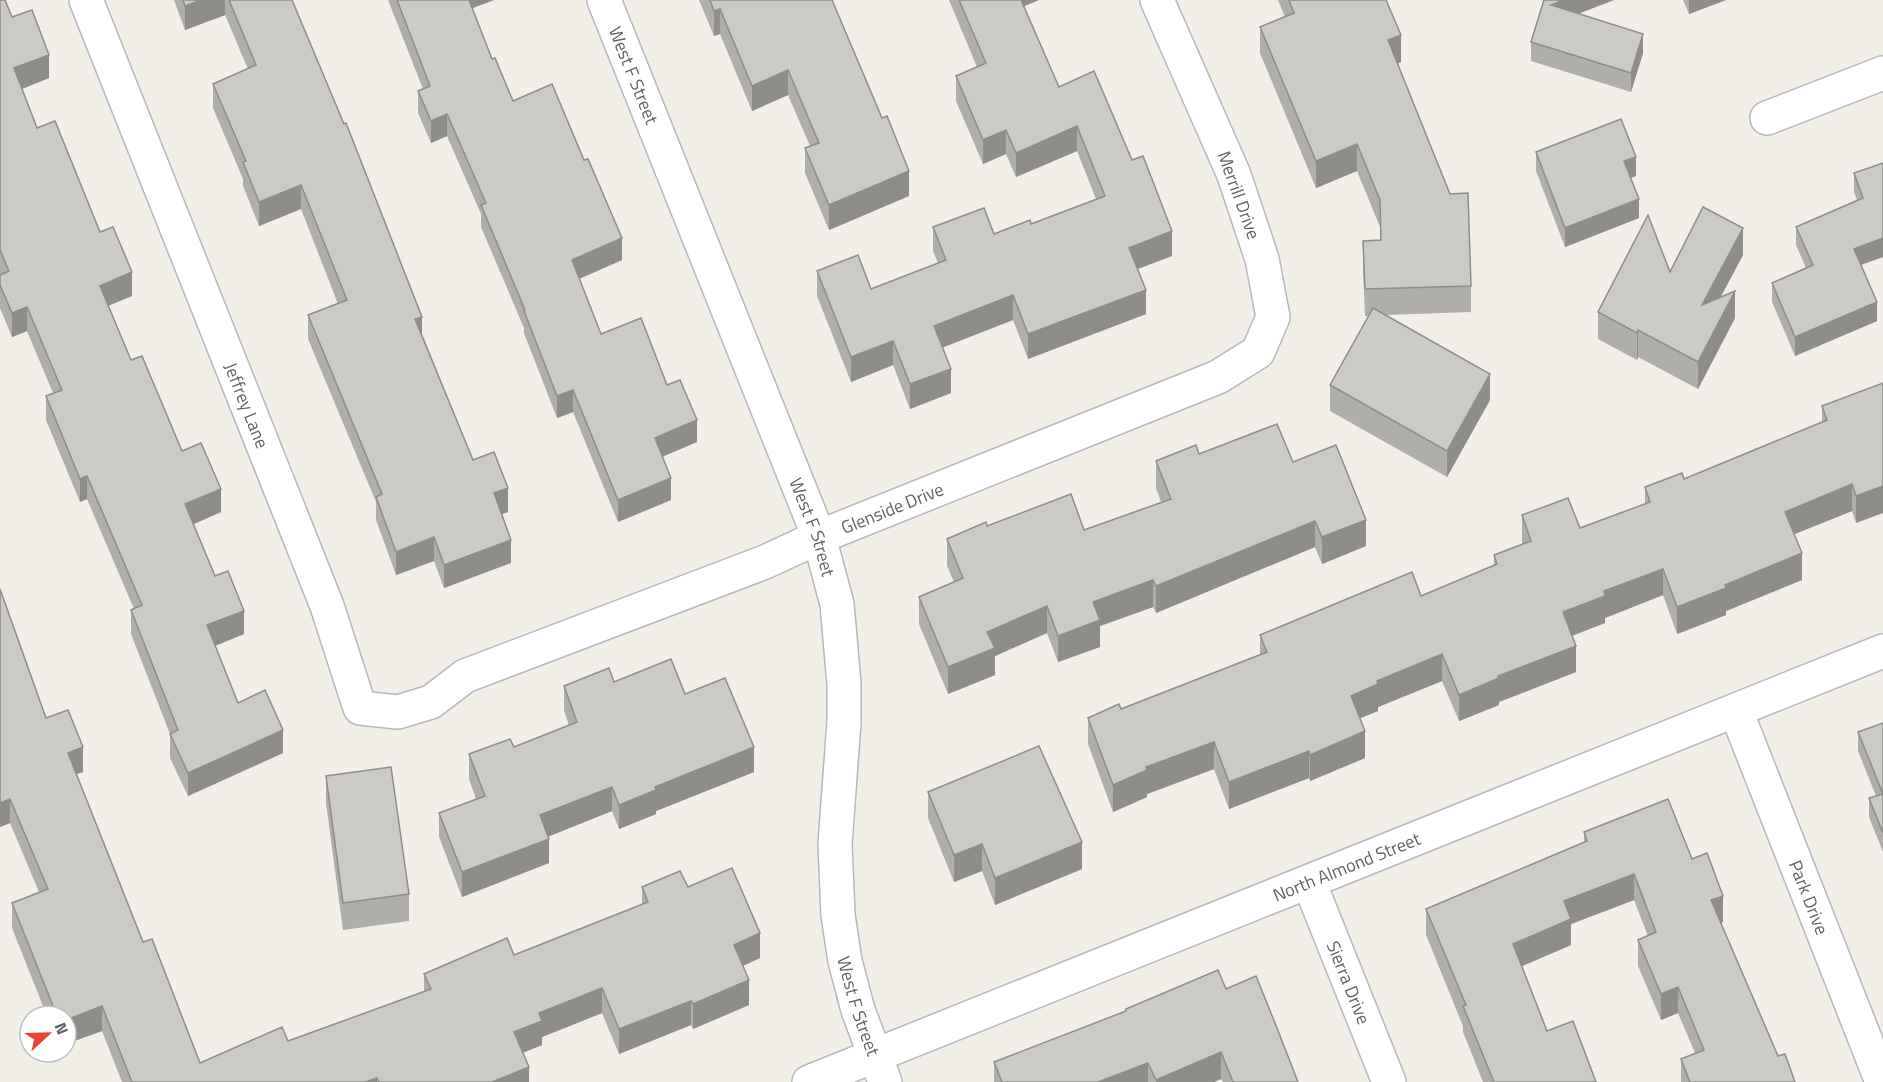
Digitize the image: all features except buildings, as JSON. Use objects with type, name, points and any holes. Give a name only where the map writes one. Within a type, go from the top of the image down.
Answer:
[{"type":"street","name":"Jeffrey Lane","points":[[86,0],[327,606],[360,708],[398,712],[431,702],[465,676]]},
{"type":"street","name":"West F Street","points":[[604,0],[819,537],[837,604],[844,684],[844,722],[835,844],[838,915],[845,961],[880,1069]]},
{"type":"street","name":"Merrill Drive","points":[[1157,0],[1234,175],[1262,259],[1273,317],[1258,352],[1218,377]]},
{"type":"street","points":[[1767,118],[1883,73]]},
{"type":"street","name":"Glenside Drive","points":[[465,676],[765,562],[819,537],[1218,377]]},
{"type":"street","name":"North Almond Street","points":[[809,1082],[880,1069],[1309,882],[1883,651]]},
{"type":"street","name":"Park Drive","points":[[1736,711],[1882,1082]]},
{"type":"street","name":"Sierra Drive","points":[[1309,882],[1389,1082]]}]
